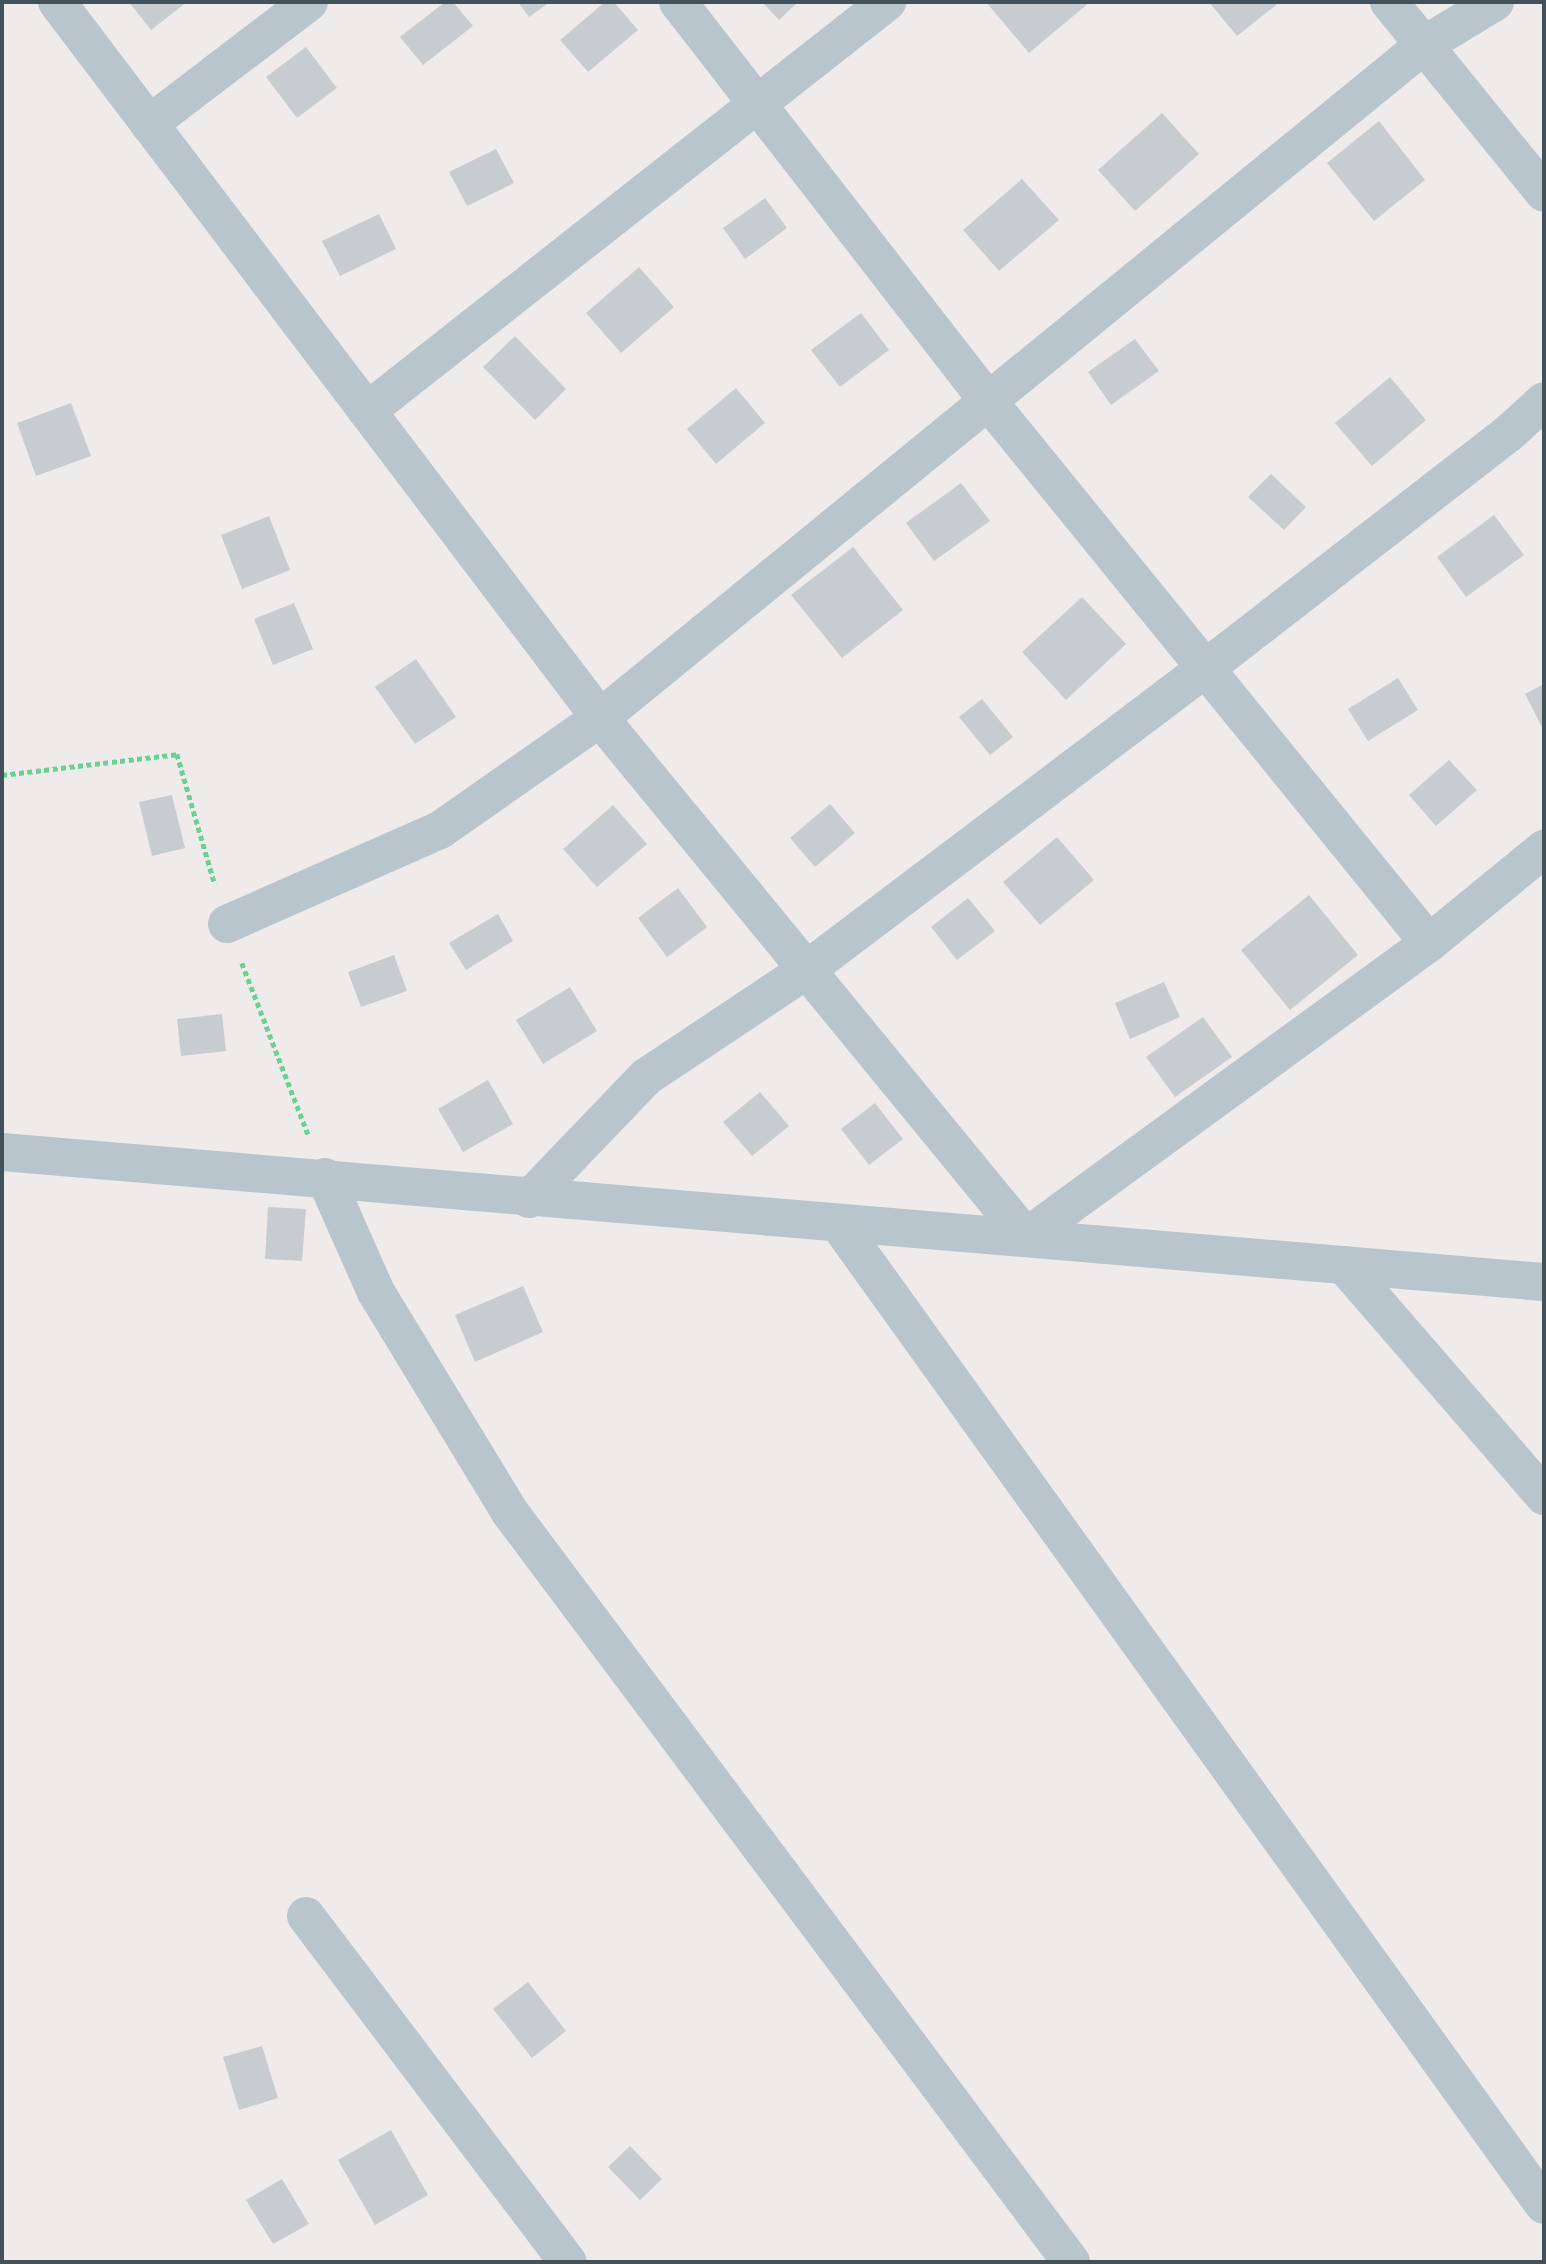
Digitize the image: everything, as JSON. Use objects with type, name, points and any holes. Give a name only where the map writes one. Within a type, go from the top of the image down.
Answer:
[{"type":"street","points":[[57,2],[600,718],[1026,1237]]},
{"type":"street","points":[[149,124],[309,2]]},
{"type":"street","points":[[678,2],[988,401],[1429,943]]},
{"type":"street","points":[[367,411],[887,2]]},
{"type":"street","points":[[1389,2],[1544,193]]},
{"type":"street","points":[[227,924],[440,830],[600,718],[1424,45],[1495,2]]},
{"type":"street","points":[[528,1199],[646,1077],[805,971],[1206,668],[1509,433],[1544,401]]},
{"type":"street","points":[[1026,1237],[1429,943],[1544,849]]},
{"type":"street","points":[[2,1152],[325,1177],[528,1199],[1026,1237],[1544,1282]]},
{"type":"street","points":[[325,1177],[376,1292],[509,1511],[1071,2262]]},
{"type":"street","points":[[838,1223],[1544,2205]]},
{"type":"street","points":[[1344,1265],[1544,1496]]},
{"type":"street","points":[[306,1916],[568,2262]]},
{"type":"building","points":[[129,2],[187,2],[151,30]]},
{"type":"building","points":[[445,2],[453,2],[473,26],[423,65],[400,37]]},
{"type":"building","points":[[518,2],[550,2],[529,17]]},
{"type":"building","points":[[605,2],[614,2],[638,30],[588,72],[560,40]]},
{"type":"building","points":[[762,2],[798,2],[779,20]]},
{"type":"building","points":[[986,2],[1090,2],[1029,53]]},
{"type":"building","points":[[1209,2],[1280,2],[1237,36]]},
{"type":"building","points":[[306,47],[337,88],[297,118],[266,77]]},
{"type":"building","points":[[1162,113],[1199,154],[1135,211],[1098,170]]},
{"type":"building","points":[[1379,121],[1425,180],[1374,221],[1327,163]]},
{"type":"building","points":[[496,149],[514,183],[467,206],[449,172]]},
{"type":"building","points":[[1022,179],[1059,220],[999,271],[963,230]]},
{"type":"building","points":[[765,198],[787,228],[745,259],[723,228]]},
{"type":"building","points":[[379,214],[396,249],[340,276],[322,241]]},
{"type":"building","points":[[639,267],[674,307],[621,353],[586,313]]},
{"type":"building","points":[[861,313],[889,350],[840,387],[811,350]]},
{"type":"building","points":[[515,336],[566,389],[535,420],[483,367]]},
{"type":"building","points":[[1135,339],[1159,371],[1111,405],[1088,372]]},
{"type":"building","points":[[1390,377],[1426,420],[1372,466],[1335,423]]},
{"type":"building","points":[[736,388],[765,423],[716,464],[687,429]]},
{"type":"building","points":[[71,403],[91,456],[36,476],[17,423]]},
{"type":"building","points":[[1271,474],[1306,507],[1284,530],[1248,497]]},
{"type":"building","points":[[961,483],[990,521],[934,561],[906,523]]},
{"type":"building","points":[[1494,515],[1524,555],[1466,597],[1437,557]]},
{"type":"building","points":[[269,516],[290,570],[242,589],[221,535]]},
{"type":"building","points":[[853,547],[903,610],[842,658],[791,595]]},
{"type":"building","points":[[1082,597],[1126,644],[1066,700],[1022,652]]},
{"type":"building","points":[[294,603],[313,649],[273,665],[254,619]]},
{"type":"building","points":[[416,659],[456,717],[415,744],[375,687]]},
{"type":"building","points":[[1398,678],[1418,710],[1368,741],[1348,709]]},
{"type":"building","points":[[1544,684],[1544,731],[1525,694]]},
{"type":"building","points":[[982,699],[1013,737],[990,755],[959,717]]},
{"type":"building","points":[[1449,760],[1477,790],[1436,826],[1409,795]]},
{"type":"building","points":[[172,795],[185,848],[152,856],[139,802]]},
{"type":"building","points":[[830,804],[855,833],[815,867],[790,838]]},
{"type":"building","points":[[613,805],[647,844],[597,887],[563,849]]},
{"type":"building","points":[[1057,837],[1094,880],[1040,925],[1003,882]]},
{"type":"building","points":[[678,888],[707,927],[667,957],[638,918]]},
{"type":"building","points":[[1309,895],[1358,955],[1290,1010],[1241,950]]},
{"type":"building","points":[[968,898],[995,931],[957,960],[931,927]]},
{"type":"building","points":[[498,914],[513,941],[466,970],[449,943]]},
{"type":"building","points":[[394,955],[407,991],[361,1007],[348,972]]},
{"type":"building","points":[[1164,982],[1180,1017],[1130,1039],[1115,1003]]},
{"type":"building","points":[[570,987],[597,1031],[543,1064],[516,1020]]},
{"type":"building","points":[[222,1014],[226,1051],[181,1056],[177,1019]]},
{"type":"building","points":[[1203,1017],[1232,1057],[1175,1097],[1146,1057]]},
{"type":"building","points":[[488,1080],[513,1124],[463,1152],[438,1109]]},
{"type":"building","points":[[760,1092],[789,1126],[752,1156],[723,1122]]},
{"type":"building","points":[[875,1103],[903,1139],[869,1165],[841,1129]]},
{"type":"building","points":[[268,1207],[306,1209],[302,1261],[265,1259]]},
{"type":"building","points":[[523,1286],[543,1332],[475,1362],[455,1315]]},
{"type":"building","points":[[528,1982],[566,2031],[532,2058],[493,2009]]},
{"type":"building","points":[[262,2046],[278,2098],[239,2110],[223,2057]]},
{"type":"building","points":[[391,2130],[428,2195],[375,2225],[338,2160]]},
{"type":"building","points":[[630,2146],[662,2179],[640,2200],[608,2167]]},
{"type":"building","points":[[282,2179],[309,2224],[273,2244],[246,2200]]}]
